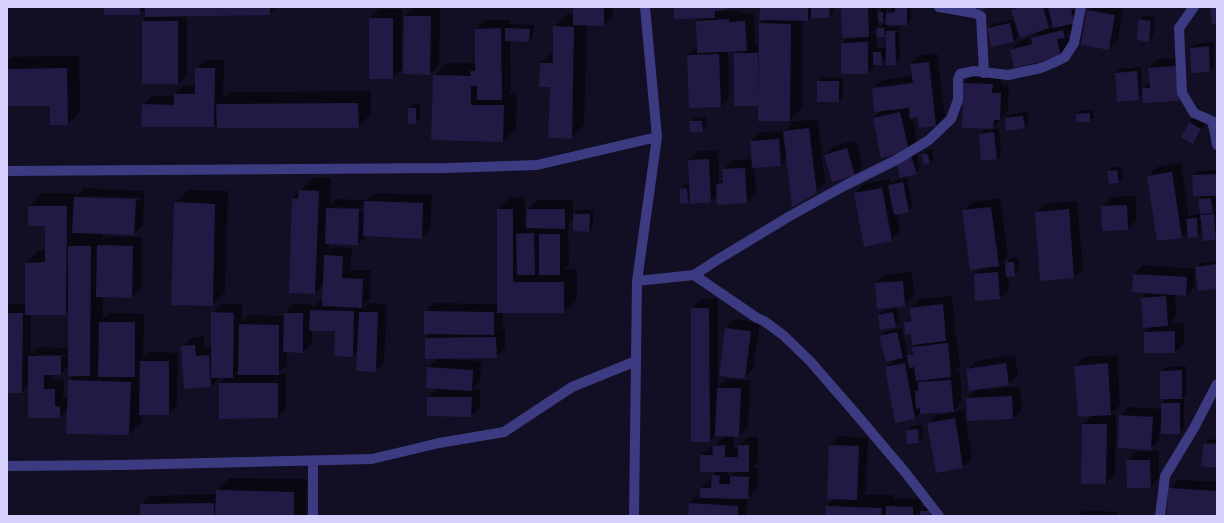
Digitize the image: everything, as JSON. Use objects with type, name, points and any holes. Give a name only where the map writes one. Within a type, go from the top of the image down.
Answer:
[{"type":"street","points":[[634,516],[637,281],[657,137],[645,7]]},
{"type":"street","points":[[939,7],[974,13],[981,16],[984,73]]},
{"type":"street","points":[[637,281],[694,275],[790,216],[844,186],[898,159],[929,140],[951,119],[958,100],[958,79],[960,74],[974,71],[1008,75],[1041,68],[1065,57],[1074,44],[1081,7]]},
{"type":"street","points":[[1194,7],[1179,28],[1182,93],[1194,114],[1212,122],[1217,145]]},
{"type":"street","points":[[7,171],[440,168],[536,165],[657,137]]},
{"type":"street","points":[[694,275],[783,335],[810,361],[900,466],[939,516]]},
{"type":"street","points":[[7,466],[372,459],[439,443],[504,432],[572,387],[636,361]]},
{"type":"street","points":[[1160,516],[1165,476],[1194,428],[1217,384]]},
{"type":"street","points":[[313,461],[313,516]]},
{"type":"building","points":[[104,7],[140,7],[140,15],[104,15]]},
{"type":"building","points":[[145,7],[270,7],[270,15],[145,17]]},
{"type":"building","points":[[573,7],[604,7],[604,26],[573,25]]},
{"type":"building","points":[[674,7],[727,7],[727,10],[715,11],[715,18],[674,19]]},
{"type":"building","points":[[760,7],[808,7],[808,21],[759,20]]},
{"type":"building","points":[[811,7],[830,7],[829,18],[811,18]]},
{"type":"building","points":[[868,7],[869,37],[842,38],[841,8]]},
{"type":"building","points":[[895,7],[907,7],[907,25],[886,25],[886,13],[895,12]]},
{"type":"building","points":[[977,7],[992,7],[979,11]]},
{"type":"building","points":[[1022,7],[1043,7],[1049,28],[1020,38],[1011,10]]},
{"type":"building","points":[[1048,7],[1080,7],[1071,10],[1075,23],[1053,28]]},
{"type":"building","points":[[1210,7],[1217,7],[1217,24],[1212,25]]},
{"type":"building","points":[[1087,10],[1115,15],[1109,50],[1081,45]]},
{"type":"building","points":[[878,12],[883,12],[883,22],[879,22]]},
{"type":"building","points":[[404,16],[431,16],[430,75],[403,74]]},
{"type":"building","points":[[369,18],[393,18],[393,79],[369,79]]},
{"type":"building","points":[[729,19],[729,22],[745,21],[747,51],[697,53],[696,21]]},
{"type":"building","points":[[1138,19],[1151,21],[1149,42],[1137,40]]},
{"type":"building","points":[[142,21],[178,21],[178,84],[142,84]]},
{"type":"building","points":[[759,23],[791,24],[790,121],[758,121],[758,106],[734,106],[734,53],[758,53],[758,103]]},
{"type":"building","points":[[1010,23],[1014,42],[991,47],[987,28]]},
{"type":"building","points":[[553,26],[574,27],[572,139],[548,138],[550,87],[539,87],[540,63],[553,63]]},
{"type":"building","points":[[501,28],[502,100],[477,100],[477,86],[471,86],[471,105],[504,105],[503,142],[431,140],[433,75],[471,76],[470,71],[475,71],[475,29]]},
{"type":"building","points":[[505,28],[530,29],[529,42],[505,41]]},
{"type":"building","points":[[877,28],[884,28],[885,37],[877,37]]},
{"type":"building","points":[[1063,30],[1065,38],[1057,39],[1061,57],[1014,68],[1010,50],[1032,44],[1031,38]]},
{"type":"building","points":[[886,31],[895,31],[896,65],[886,65]]},
{"type":"building","points":[[868,42],[868,74],[841,74],[841,43]]},
{"type":"building","points":[[1209,46],[1210,72],[1191,73],[1190,48]]},
{"type":"building","points":[[873,52],[881,52],[882,65],[873,65]]},
{"type":"building","points":[[719,54],[721,107],[689,108],[687,55]]},
{"type":"building","points":[[929,62],[936,126],[919,128],[918,117],[910,119],[909,108],[874,112],[872,88],[913,83],[910,64]]},
{"type":"building","points":[[1176,66],[1179,101],[1143,103],[1142,88],[1150,88],[1148,68]]},
{"type":"building","points":[[67,68],[68,125],[50,125],[50,106],[7,106],[7,69]]},
{"type":"building","points":[[195,68],[215,68],[214,127],[141,127],[142,104],[174,105],[174,94],[195,94]]},
{"type":"building","points":[[1137,71],[1139,100],[1117,102],[1115,73]]},
{"type":"building","points":[[817,81],[839,81],[839,102],[817,102]]},
{"type":"building","points":[[963,83],[993,84],[992,93],[1001,93],[1000,120],[994,120],[993,129],[962,128]]},
{"type":"building","points":[[358,103],[359,128],[217,128],[216,104]]},
{"type":"building","points":[[408,108],[416,108],[416,124],[408,124]]},
{"type":"building","points":[[900,112],[909,151],[881,158],[873,118]]},
{"type":"building","points":[[1090,113],[1090,122],[1076,122],[1076,114]]},
{"type":"building","points":[[1023,116],[1025,128],[1006,131],[1005,118]]},
{"type":"building","points":[[689,121],[702,121],[703,132],[690,132]]},
{"type":"building","points":[[1189,122],[1201,129],[1193,144],[1181,137]]},
{"type":"building","points":[[809,128],[817,193],[792,207],[783,131]]},
{"type":"building","points":[[994,132],[997,159],[981,161],[979,134]]},
{"type":"building","points":[[779,139],[781,166],[752,168],[750,141]]},
{"type":"building","points":[[847,148],[855,176],[832,182],[824,155]]},
{"type":"building","points":[[927,153],[930,163],[924,165],[921,155]]},
{"type":"building","points":[[911,156],[917,174],[900,178],[896,161]]},
{"type":"building","points":[[709,159],[711,202],[690,204],[688,160]]},
{"type":"building","points":[[745,168],[747,203],[717,205],[716,184],[723,183],[722,169]]},
{"type":"building","points":[[1117,170],[1119,183],[1109,184],[1107,171]]},
{"type":"building","points":[[1172,172],[1182,238],[1157,241],[1147,176]]},
{"type":"building","points":[[1217,174],[1217,196],[1193,196],[1192,175]]},
{"type":"building","points":[[903,182],[909,212],[894,215],[888,185]]},
{"type":"building","points":[[687,188],[688,203],[680,204],[680,189]]},
{"type":"building","points":[[882,188],[892,241],[864,247],[854,193]]},
{"type":"building","points":[[299,190],[319,191],[315,294],[289,293],[292,198],[298,199]]},
{"type":"building","points":[[74,197],[136,199],[134,235],[72,233]]},
{"type":"building","points":[[1211,198],[1213,213],[1200,214],[1198,199]]},
{"type":"building","points":[[364,201],[423,203],[422,239],[363,236]]},
{"type":"building","points":[[174,202],[215,204],[213,306],[171,305]]},
{"type":"building","points":[[1127,205],[1128,230],[1102,231],[1101,206]]},
{"type":"building","points":[[28,206],[67,206],[66,315],[25,315],[25,263],[45,262],[45,226],[28,226]]},
{"type":"building","points":[[991,207],[999,266],[970,270],[962,210]]},
{"type":"building","points":[[326,208],[359,209],[358,245],[325,244]]},
{"type":"building","points":[[497,209],[513,209],[513,282],[564,282],[564,313],[497,313]]},
{"type":"building","points":[[527,209],[565,209],[565,229],[526,228]]},
{"type":"building","points":[[1069,209],[1074,278],[1040,281],[1035,212]]},
{"type":"building","points":[[573,214],[590,214],[589,232],[573,231]]},
{"type":"building","points":[[1214,214],[1216,240],[1203,241],[1200,215]]},
{"type":"building","points":[[1197,218],[1198,237],[1188,238],[1186,219]]},
{"type":"building","points":[[534,233],[535,275],[517,275],[516,234]]},
{"type":"building","points":[[539,234],[560,234],[560,275],[539,275]]},
{"type":"building","points":[[97,245],[133,246],[132,298],[96,297]]},
{"type":"building","points":[[68,246],[91,246],[90,376],[68,376]]},
{"type":"building","points":[[324,255],[343,256],[342,278],[363,279],[362,308],[322,306]]},
{"type":"building","points":[[1005,262],[1014,262],[1015,276],[1006,277]]},
{"type":"building","points":[[1217,264],[1217,289],[1198,291],[1195,267]]},
{"type":"building","points":[[998,272],[1000,299],[975,301],[974,274]]},
{"type":"building","points":[[1133,274],[1187,277],[1186,296],[1132,292]]},
{"type":"building","points":[[903,281],[905,306],[877,309],[875,283]]},
{"type":"building","points":[[1166,296],[1168,326],[1143,328],[1141,298]]},
{"type":"building","points":[[943,304],[946,341],[912,345],[911,334],[905,334],[904,322],[911,321],[910,308]]},
{"type":"building","points":[[691,308],[709,308],[710,442],[691,442]]},
{"type":"building","points":[[310,310],[354,311],[353,357],[334,356],[335,331],[309,331]]},
{"type":"building","points":[[424,311],[494,312],[494,335],[424,334]]},
{"type":"building","points":[[211,312],[234,313],[233,378],[211,378]]},
{"type":"building","points":[[359,312],[378,312],[376,372],[356,371]]},
{"type":"building","points":[[893,312],[896,327],[880,330],[878,315]]},
{"type":"building","points":[[7,313],[23,313],[22,393],[7,393]]},
{"type":"building","points":[[284,313],[303,313],[303,353],[283,352]]},
{"type":"building","points":[[99,322],[135,322],[135,377],[98,377]]},
{"type":"building","points":[[239,324],[279,325],[279,375],[238,375]]},
{"type":"building","points":[[725,328],[751,331],[745,379],[719,376]]},
{"type":"building","points":[[1175,331],[1175,353],[1144,353],[1144,332]]},
{"type":"building","points":[[897,332],[903,358],[886,362],[879,336]]},
{"type":"building","points":[[496,337],[497,358],[425,359],[425,338]]},
{"type":"building","points":[[948,343],[951,377],[916,381],[914,367],[909,368],[907,355],[913,354],[912,347]]},
{"type":"building","points":[[195,345],[196,356],[209,355],[211,387],[184,389],[181,346]]},
{"type":"building","points":[[28,356],[61,356],[61,375],[44,375],[44,389],[55,389],[55,406],[60,407],[60,418],[28,418]]},
{"type":"building","points":[[140,361],[169,361],[169,415],[139,415]]},
{"type":"building","points":[[905,363],[915,419],[895,423],[885,367]]},
{"type":"building","points":[[1006,363],[1009,385],[969,391],[966,369]]},
{"type":"building","points":[[1108,363],[1111,415],[1078,417],[1074,366]]},
{"type":"building","points":[[427,367],[473,370],[472,391],[426,388]]},
{"type":"building","points":[[1182,370],[1182,399],[1160,399],[1160,371]]},
{"type":"building","points":[[68,380],[131,382],[129,435],[66,434]]},
{"type":"building","points":[[951,380],[954,412],[920,414],[920,408],[916,409],[915,391],[918,391],[918,382]]},
{"type":"building","points":[[219,383],[278,383],[278,418],[219,419]]},
{"type":"building","points":[[717,388],[741,388],[739,437],[715,436]]},
{"type":"building","points":[[1012,396],[1013,419],[967,421],[966,398]]},
{"type":"building","points":[[427,397],[472,397],[471,417],[427,416]]},
{"type":"building","points":[[1161,403],[1180,403],[1180,434],[1161,434]]},
{"type":"building","points":[[1119,415],[1153,417],[1151,450],[1118,448]]},
{"type":"building","points":[[955,418],[963,468],[936,473],[927,423]]},
{"type":"building","points":[[1082,424],[1107,424],[1106,484],[1081,484]]},
{"type":"building","points":[[918,429],[919,443],[907,444],[906,430]]},
{"type":"building","points":[[1204,443],[1217,444],[1217,468],[1201,466]]},
{"type":"building","points":[[725,445],[725,457],[738,457],[738,445],[749,445],[749,472],[700,472],[700,455],[713,455],[712,446]]},
{"type":"building","points":[[829,445],[859,446],[857,500],[827,499]]},
{"type":"building","points":[[1126,460],[1150,460],[1151,488],[1127,488]]},
{"type":"building","points":[[712,475],[720,476],[719,484],[730,484],[730,476],[749,477],[748,499],[700,498],[700,488],[711,488]]},
{"type":"building","points":[[1168,488],[1217,491],[1217,516],[1167,516]]},
{"type":"building","points":[[216,490],[294,492],[294,516],[215,516]]},
{"type":"building","points":[[214,503],[214,516],[140,516],[140,504]]},
{"type":"building","points":[[689,503],[738,506],[738,516],[688,516]]},
{"type":"building","points":[[826,506],[882,508],[881,516],[825,516]]},
{"type":"building","points":[[886,506],[913,507],[913,516],[886,516]]},
{"type":"building","points":[[920,511],[930,511],[930,516],[920,516]]}]
